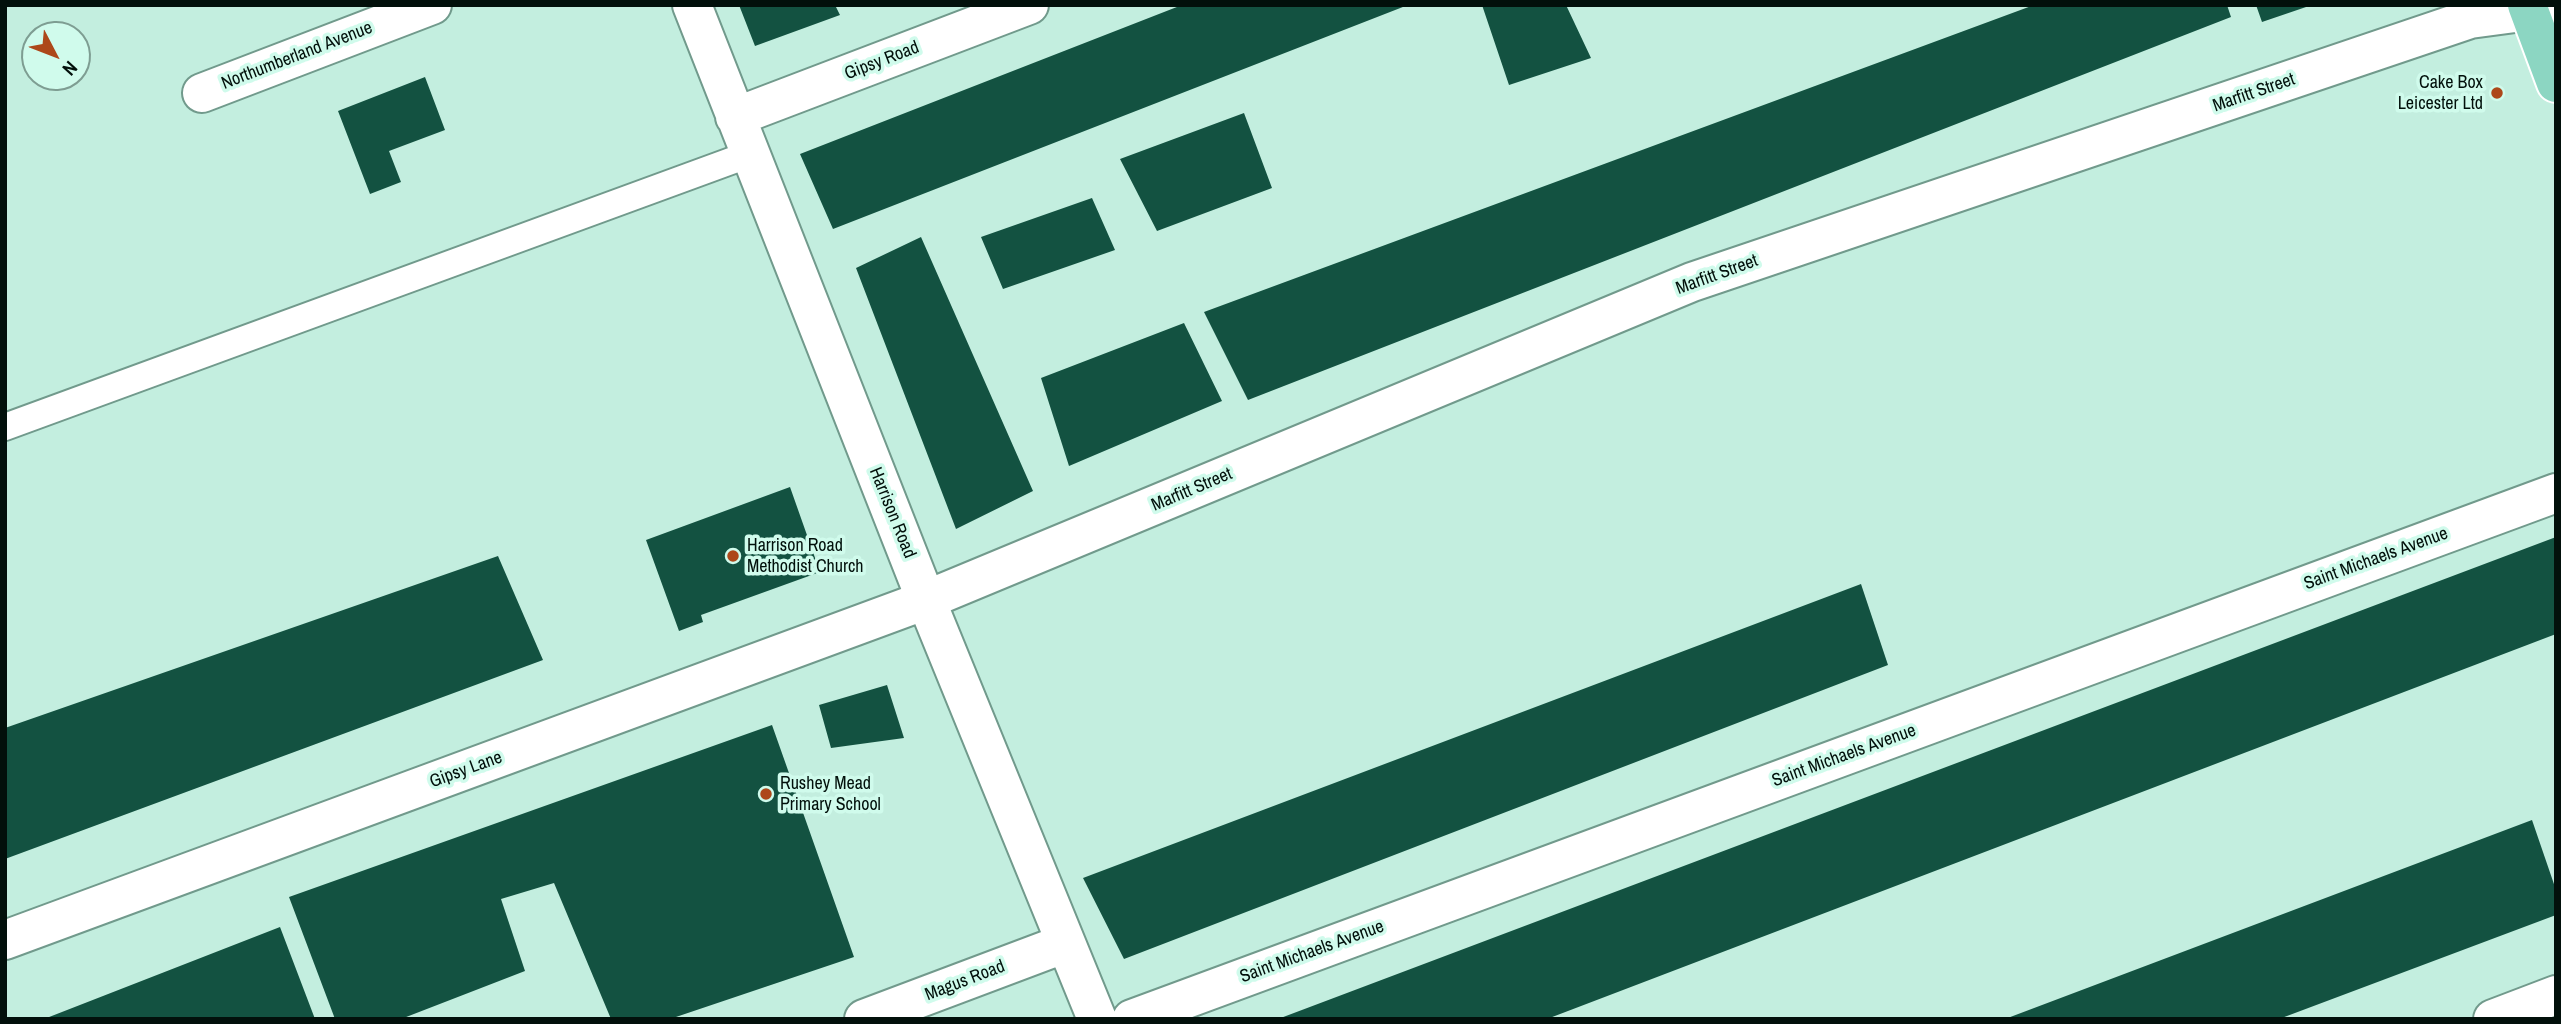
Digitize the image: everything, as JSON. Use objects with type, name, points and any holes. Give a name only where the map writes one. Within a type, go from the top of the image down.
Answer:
[{"type":"main road","points":[[2537,9],[2556,83]]},
{"type":"street","name":"Northumberland Avenue","points":[[202,93],[432,5]]},
{"type":"street","name":"Harrison Road","points":[[692,5],[926,600],[1097,1019]]},
{"type":"street","name":"Gipsy Road","points":[[735,117],[1030,5]]},
{"type":"street","name":"Marfitt Street","points":[[926,600],[1692,282],[2470,19],[2537,9]]},
{"type":"street","name":"Saint Michaels Avenue","points":[[1132,1019],[2556,493]]},
{"type":"street","name":"Gipsy Lane","points":[[5,940],[926,600]]},
{"type":"street","name":"Magus Road","points":[[864,1019],[1066,943]]},
{"type":"street","points":[[2493,1019],[2556,995]]},
{"type":"lane","points":[[5,427],[750,154]]},
{"type":"building","points":[[739,5],[835,5],[840,15],[755,46]]},
{"type":"building","points":[[1182,5],[1408,5],[833,229],[800,154]]},
{"type":"building","points":[[1482,5],[1566,5],[1591,58],[1509,85]]},
{"type":"building","points":[[2034,5],[2227,5],[2231,17],[1248,400],[1204,312]]},
{"type":"building","points":[[2256,5],[2309,5],[2309,6],[2262,22]]},
{"type":"building","points":[[425,77],[445,130],[389,151],[401,182],[370,194],[338,111]]},
{"type":"building","points":[[1244,113],[1272,188],[1157,231],[1120,159]]},
{"type":"building","points":[[1092,198],[1115,250],[1003,289],[981,237]]},
{"type":"building","points":[[921,237],[1033,491],[956,529],[856,268]]},
{"type":"building","points":[[1184,323],[1222,401],[1069,466],[1041,378]]},
{"type":"building","name":"Harrison Road Methodist Church","points":[[790,487],[820,572],[701,615],[703,622],[679,631],[646,540]]},
{"type":"building","points":[[2556,537],[2556,634],[1547,1019],[1278,1019]]},
{"type":"building","points":[[498,556],[543,660],[5,859],[5,728]]},
{"type":"building","points":[[1861,584],[1888,665],[1124,959],[1083,878]]},
{"type":"building","points":[[887,685],[904,738],[831,748],[819,705]]},
{"type":"building","points":[[772,725],[854,957],[670,1019],[611,1019],[554,883],[501,899],[525,971],[401,1019],[335,1019],[289,897]]},
{"type":"building","points":[[2532,820],[2556,890],[2556,915],[2279,1019],[2005,1019]]},
{"type":"building","points":[[280,927],[315,1019],[44,1019]]},
{"type":"place","name":"Cake Box Leicester Ltd","points":[[2497,93]]},
{"type":"place","name":"Harrison Road Methodist Church","points":[[733,556]]},
{"type":"place","name":"Rushey Mead Primary School","points":[[766,794]]}]
